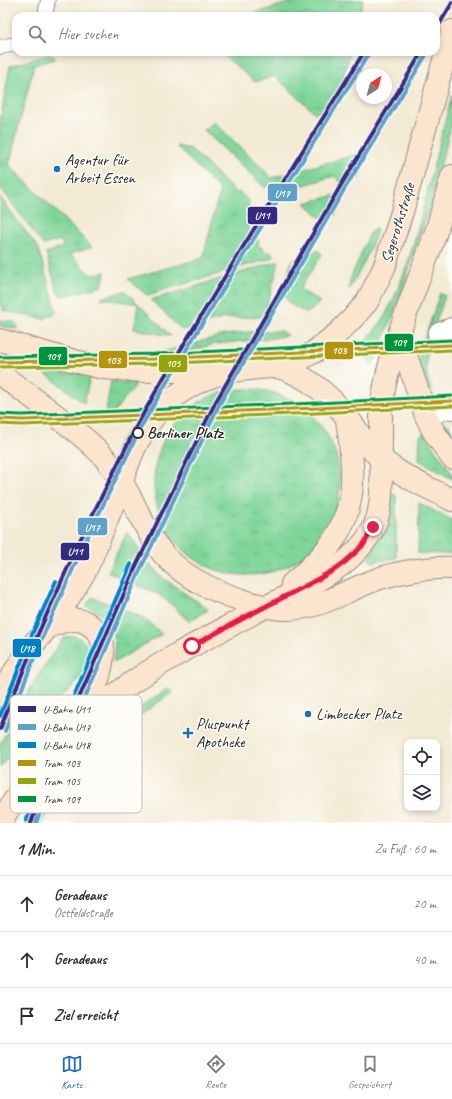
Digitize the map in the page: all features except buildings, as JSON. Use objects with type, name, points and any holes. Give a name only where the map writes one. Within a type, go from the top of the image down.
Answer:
[{"type":"main road","name":"Segerothstraße","points":[[275,367],[297,362],[314,352],[338,333],[367,302],[384,268],[402,212],[452,31]]},
{"type":"main road","points":[[116,695],[127,686],[192,646],[334,570],[364,544],[373,527],[381,503],[382,395],[399,334],[432,244],[452,176]]},
{"type":"main road","points":[[399,334],[426,416],[434,432],[452,458]]},
{"type":"main road","points":[[0,340],[104,368],[144,371],[205,371],[225,373]]},
{"type":"main road","points":[[0,695],[27,652],[68,599],[83,575],[91,559],[137,442],[149,423],[174,397],[202,380],[238,370],[275,367],[288,371],[310,382],[337,405],[367,445],[381,459],[407,476],[452,500]]},
{"type":"main road","points":[[0,374],[82,436],[104,458],[122,481],[156,544],[174,564],[191,578],[210,589],[265,607],[296,609],[329,601],[390,575],[452,568]]},
{"type":"main road","points":[[265,607],[321,557],[339,533],[344,522],[350,503],[353,477],[346,417]]},
{"type":"main road","points":[[46,628],[68,620],[77,620],[90,625],[100,636],[103,645],[103,654],[92,695]]},
{"type":"main road","points":[[0,823],[10,806]]},
{"type":"lane","points":[[46,12],[48,0]]},
{"type":"lane","points":[[0,47],[12,45]]},
{"type":"green space","points":[[299,0],[363,0],[360,12],[258,12]]},
{"type":"green space","points":[[45,56],[53,56],[55,59],[34,65],[9,165],[92,247],[70,254],[91,275],[105,272],[102,286],[63,296],[58,294],[46,253],[63,247],[61,240],[43,245],[0,187],[0,122],[10,66]]},
{"type":"green space","points":[[225,56],[349,56],[336,108],[315,113],[275,76],[255,82]]},
{"type":"green space","points":[[452,95],[452,121],[432,199],[400,297],[373,366],[365,356],[356,350],[382,321],[402,279],[418,228]]},
{"type":"green space","points":[[214,122],[272,178],[358,154],[362,168],[360,177],[340,182],[334,176],[297,187],[295,195],[277,200],[272,195],[273,191],[268,186],[264,187],[204,130]]},
{"type":"green space","points":[[176,146],[191,149],[236,193],[240,193],[249,201],[248,206],[253,211],[257,210],[262,214],[260,224],[247,228],[259,241],[257,244],[267,253],[269,251],[274,256],[273,258],[147,295],[128,279],[203,258],[220,190]]},
{"type":"green space","points":[[340,194],[336,214],[321,218],[305,203]]},
{"type":"green space","points":[[0,197],[38,248],[57,312],[44,319],[2,310],[4,307],[0,305]]},
{"type":"green space","points":[[375,229],[377,230],[368,253],[349,289],[350,280],[369,235],[371,231]]},
{"type":"green space","points":[[317,250],[322,254],[300,289],[320,302],[312,310],[306,313],[290,304],[283,293],[291,261]]},
{"type":"green space","points":[[279,261],[264,317],[224,318],[182,330],[151,300]]},
{"type":"green space","points":[[125,291],[171,336],[134,329],[138,304],[100,298]]},
{"type":"green space","points":[[440,293],[445,296],[430,340],[426,358],[427,374],[433,397],[430,403],[418,358]]},
{"type":"green space","points":[[0,320],[14,322],[18,329],[0,326]]},
{"type":"green space","points":[[281,331],[288,335],[274,338],[214,344],[187,352],[141,362],[116,358],[121,354],[148,355],[160,353],[224,335],[248,332]]},
{"type":"green space","points":[[0,348],[90,376],[84,403],[43,372],[0,352]]},
{"type":"green space","points":[[111,381],[136,383],[134,388],[122,401],[104,426],[101,422],[106,411]]},
{"type":"green space","points":[[256,389],[265,390],[283,396],[299,404],[313,416],[325,430],[333,446],[339,464],[339,500],[333,518],[325,534],[313,548],[299,560],[283,568],[265,574],[238,575],[229,574],[211,568],[195,560],[181,548],[169,534],[161,518],[155,500],[154,473],[155,464],[161,446],[169,430],[181,416],[195,404],[211,396],[229,390]]},
{"type":"green space","points":[[442,422],[450,429],[452,440],[441,423]]},
{"type":"green space","points":[[424,432],[452,473],[452,479],[419,460],[420,436]]},
{"type":"green space","points":[[392,494],[396,495],[396,558],[372,562],[369,559],[383,532]]},
{"type":"green space","points":[[419,503],[452,520],[452,554],[418,553]]},
{"type":"green space","points":[[128,533],[150,565],[163,578],[205,606],[208,610],[188,621],[158,594],[108,572],[126,534]]},
{"type":"green space","points":[[92,597],[141,617],[162,634],[115,662],[113,660],[115,641],[112,629],[105,618],[86,606]]},
{"type":"green space","points":[[74,636],[81,639],[88,648],[88,660],[80,679],[63,695],[27,695],[58,645],[65,637]]},
{"type":"green space","points":[[169,688],[173,692],[142,714],[142,706]]},
{"type":"green space","points":[[10,726],[10,754],[0,768],[0,744]]},
{"type":"green space","points":[[41,813],[48,813],[41,823],[36,823]]},
{"type":"metro line","name":"U11","points":[[440,23],[452,3]]},
{"type":"metro line","name":"U11","points":[[14,695],[38,634],[80,540],[137,425],[164,377],[241,250],[362,56]]},
{"type":"metro line","name":"U17","points":[[19,695],[43,636],[85,542],[141,427],[245,253],[367,56]]},
{"type":"metro line","name":"U11","points":[[80,695],[136,566],[215,403],[341,185],[420,56]]},
{"type":"metro line","name":"U17","points":[[86,695],[141,568],[219,405],[345,188],[425,56]]},
{"type":"metro line","name":"U18","points":[[74,695],[131,564]]},
{"type":"metro line","name":"U18","points":[[0,716],[33,632],[56,581]]},
{"type":"metro line","name":"U11","points":[[0,729],[10,704]]},
{"type":"metro line","name":"U17","points":[[5,731],[10,718]]},
{"type":"metro line","name":"U18","points":[[26,821],[29,813]]},
{"type":"metro line","name":"U11","points":[[31,823],[35,813]]},
{"type":"metro line","name":"U17","points":[[36,823],[40,813]]},
{"type":"tram line","name":"109","points":[[0,357],[155,354],[452,340]]},
{"type":"tram line","name":"103","points":[[0,362],[155,359],[452,345]]},
{"type":"tram line","name":"105","points":[[0,367],[155,364],[452,350]]},
{"type":"tram line","name":"109","points":[[0,414],[22,415],[452,396]]},
{"type":"tram line","name":"103","points":[[0,419],[22,420],[452,401]]},
{"type":"tram line","name":"105","points":[[0,424],[22,425],[452,406]]},
{"type":"place","name":"Agentur für Arbeit Essen","points":[[57,169]]},
{"type":"place","name":"Berliner Platz","points":[[138,433]]},
{"type":"place","name":"Limbecker Platz","points":[[308,714]]},
{"type":"place","name":"Pluspunkt Apotheke","points":[[188,733]]},
{"type":"route","points":[[192,646],[334,570],[364,544],[373,527]]}]
